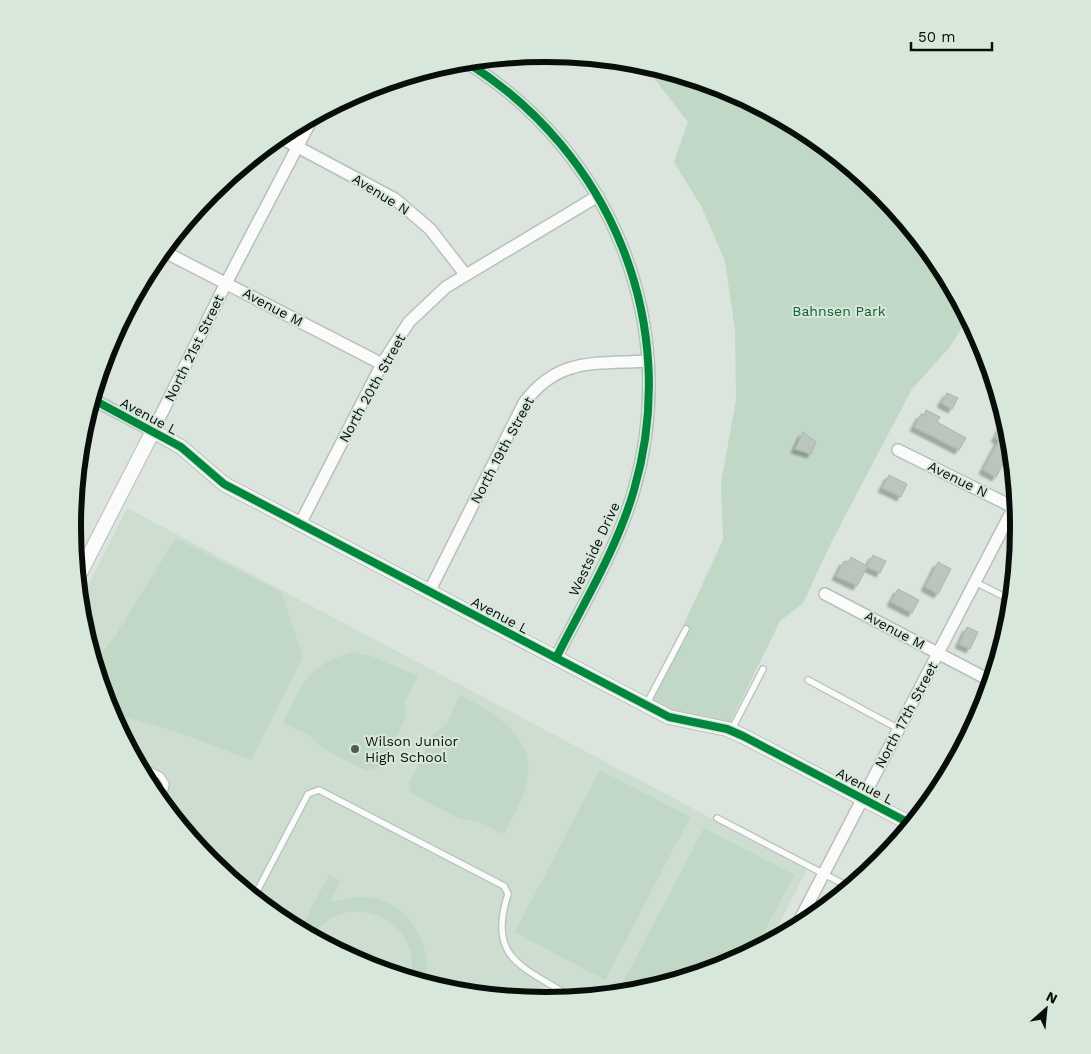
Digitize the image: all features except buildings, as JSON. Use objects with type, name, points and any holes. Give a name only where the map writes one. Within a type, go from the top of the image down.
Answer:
[{"type":"street","name":"Westside Drive","points":[[475,68],[494,80],[534,113],[572,156],[598,196],[625,253],[636,287],[643,320],[648,361],[648,412],[642,458],[634,491],[612,547],[556,658]]},
{"type":"street","name":"North 21st Street","points":[[83,566],[153,431],[226,283],[307,129]]},
{"type":"street","name":"Avenue N","points":[[287,141],[382,191],[407,208],[430,229],[465,274]]},
{"type":"street","name":"North 20th Street","points":[[300,524],[382,364],[397,338],[424,306],[465,274],[598,196]]},
{"type":"street","name":"Avenue M","points":[[170,254],[382,364]]},
{"type":"street","name":"North 19th Street","points":[[429,592],[524,403],[534,390],[544,380],[567,368],[648,361]]},
{"type":"street","name":"Avenue L","points":[[98,402],[181,447],[224,484],[669,717],[731,731],[905,821]]},
{"type":"street","name":"Avenue N","points":[[898,450],[1009,504]]},
{"type":"street","name":"North 17th Street","points":[[803,914],[1010,518]]},
{"type":"street","name":"Avenue M","points":[[825,594],[984,677]]},
{"type":"lane","points":[[975,582],[1005,596]]},
{"type":"lane","points":[[646,705],[686,629]]},
{"type":"lane","points":[[731,731],[763,669]]},
{"type":"lane","points":[[808,680],[898,729]]},
{"type":"lane","points":[[150,770],[161,776],[166,784],[164,792]]},
{"type":"lane","points":[[257,891],[308,794],[319,790],[504,886],[508,894],[503,910],[502,935],[509,955],[521,968],[561,992]]},
{"type":"lane","points":[[717,818],[843,884]]},
{"type":"shaded area","name":"Wilson Junior High School","points":[[127,508],[807,869],[776,930],[751,944],[723,956],[666,976],[606,988],[576,991],[515,991],[455,983],[396,967],[340,944],[287,913],[263,896],[217,855],[177,810],[143,759],[116,705],[97,647],[86,591]]},
{"type":"green space","name":"Bahnsen Park","points":[[651,75],[695,87],[751,110],[804,141],[828,158],[874,199],[914,244],[948,295],[964,325],[948,349],[912,389],[833,539],[803,603],[780,621],[727,729],[646,705],[723,540],[721,483],[736,400],[735,330],[725,261],[701,206],[674,162],[688,122]]},
{"type":"green space","points":[[176,538],[281,592],[303,657],[251,760],[180,733],[121,715],[100,655],[114,638]]},
{"type":"green space","points":[[353,652],[371,656],[418,676],[405,701],[405,720],[378,768],[367,771],[324,749],[309,735],[283,723],[308,677],[325,663]]},
{"type":"green space","points":[[460,695],[499,718],[519,739],[525,751],[528,765],[527,781],[523,795],[504,834],[478,821],[460,819],[411,793],[409,783],[433,735],[447,723]]},
{"type":"green space","points":[[600,770],[690,817],[605,980],[515,932]]},
{"type":"green space","points":[[704,828],[794,875],[760,939],[695,967],[666,976],[621,985]]},
{"type":"green space","points":[[329,875],[340,881],[331,902],[357,897],[373,898],[387,902],[408,919],[416,929],[426,955],[425,976],[411,972],[412,958],[406,940],[395,926],[379,916],[361,912],[343,913],[326,921],[317,931],[304,923]]},
{"type":"green space","points":[[320,931],[362,953],[340,944],[319,932]]},
{"type":"cycle path","points":[[474,68],[517,99],[560,143],[596,193],[622,248],[640,305],[648,366],[647,428],[634,490],[609,555],[556,658]]},
{"type":"cycle path","points":[[98,402],[181,447],[224,484],[669,717],[727,729],[743,736],[905,821]]},
{"type":"place","name":"Wilson Junior High School","points":[[355,749]]}]
